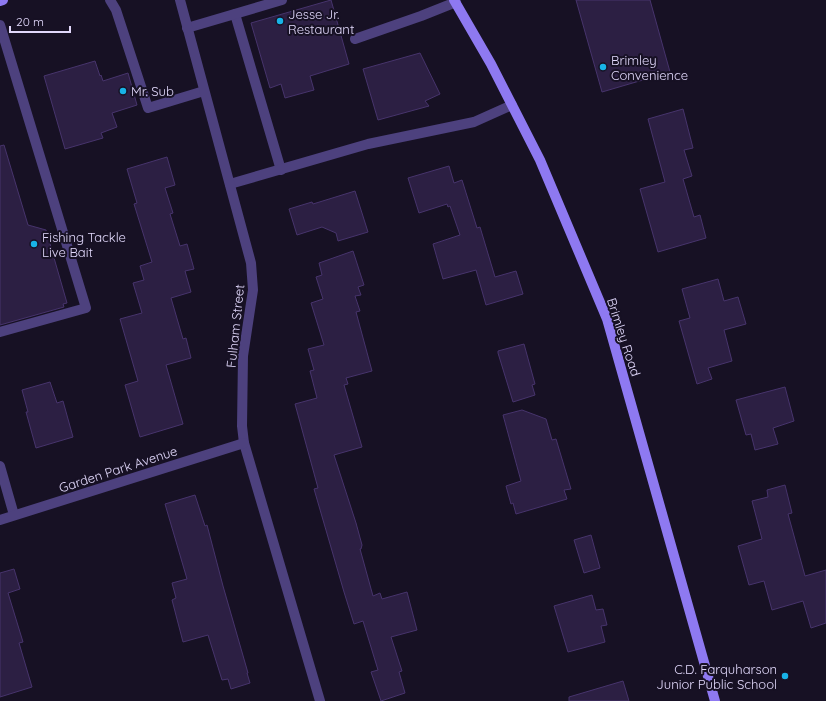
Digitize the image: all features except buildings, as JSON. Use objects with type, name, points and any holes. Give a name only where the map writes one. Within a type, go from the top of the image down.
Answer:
[{"type":"main road","name":"Brimley Road","points":[[455,1],[491,64],[540,160],[607,319],[715,701]]},
{"type":"street","points":[[110,0],[116,10],[148,108],[204,91]]},
{"type":"street","name":"Fulham Street","points":[[180,0],[251,263],[253,290],[243,356],[242,426],[244,443],[320,701]]},
{"type":"street","points":[[188,28],[282,0]]},
{"type":"street","points":[[355,38],[421,16],[455,1]]},
{"type":"street","points":[[235,14],[281,170]]},
{"type":"street","points":[[0,25],[86,308],[0,332]]},
{"type":"street","points":[[230,184],[368,144],[474,122],[512,105]]},
{"type":"street","name":"Garden Park Avenue","points":[[0,520],[244,443]]},
{"type":"street","points":[[0,466],[14,516]]},
{"type":"place","name":"Jesse Jr. Restaurant","points":[[280,21]]},
{"type":"place","name":"Brimley Convenience","points":[[603,67]]},
{"type":"place","name":"Mr. Sub","points":[[123,91]]},
{"type":"place","name":"Fishing Tackle Live Bait","points":[[34,244]]},
{"type":"place","name":"C.D. Farquharson Junior Public School","points":[[785,676]]}]
